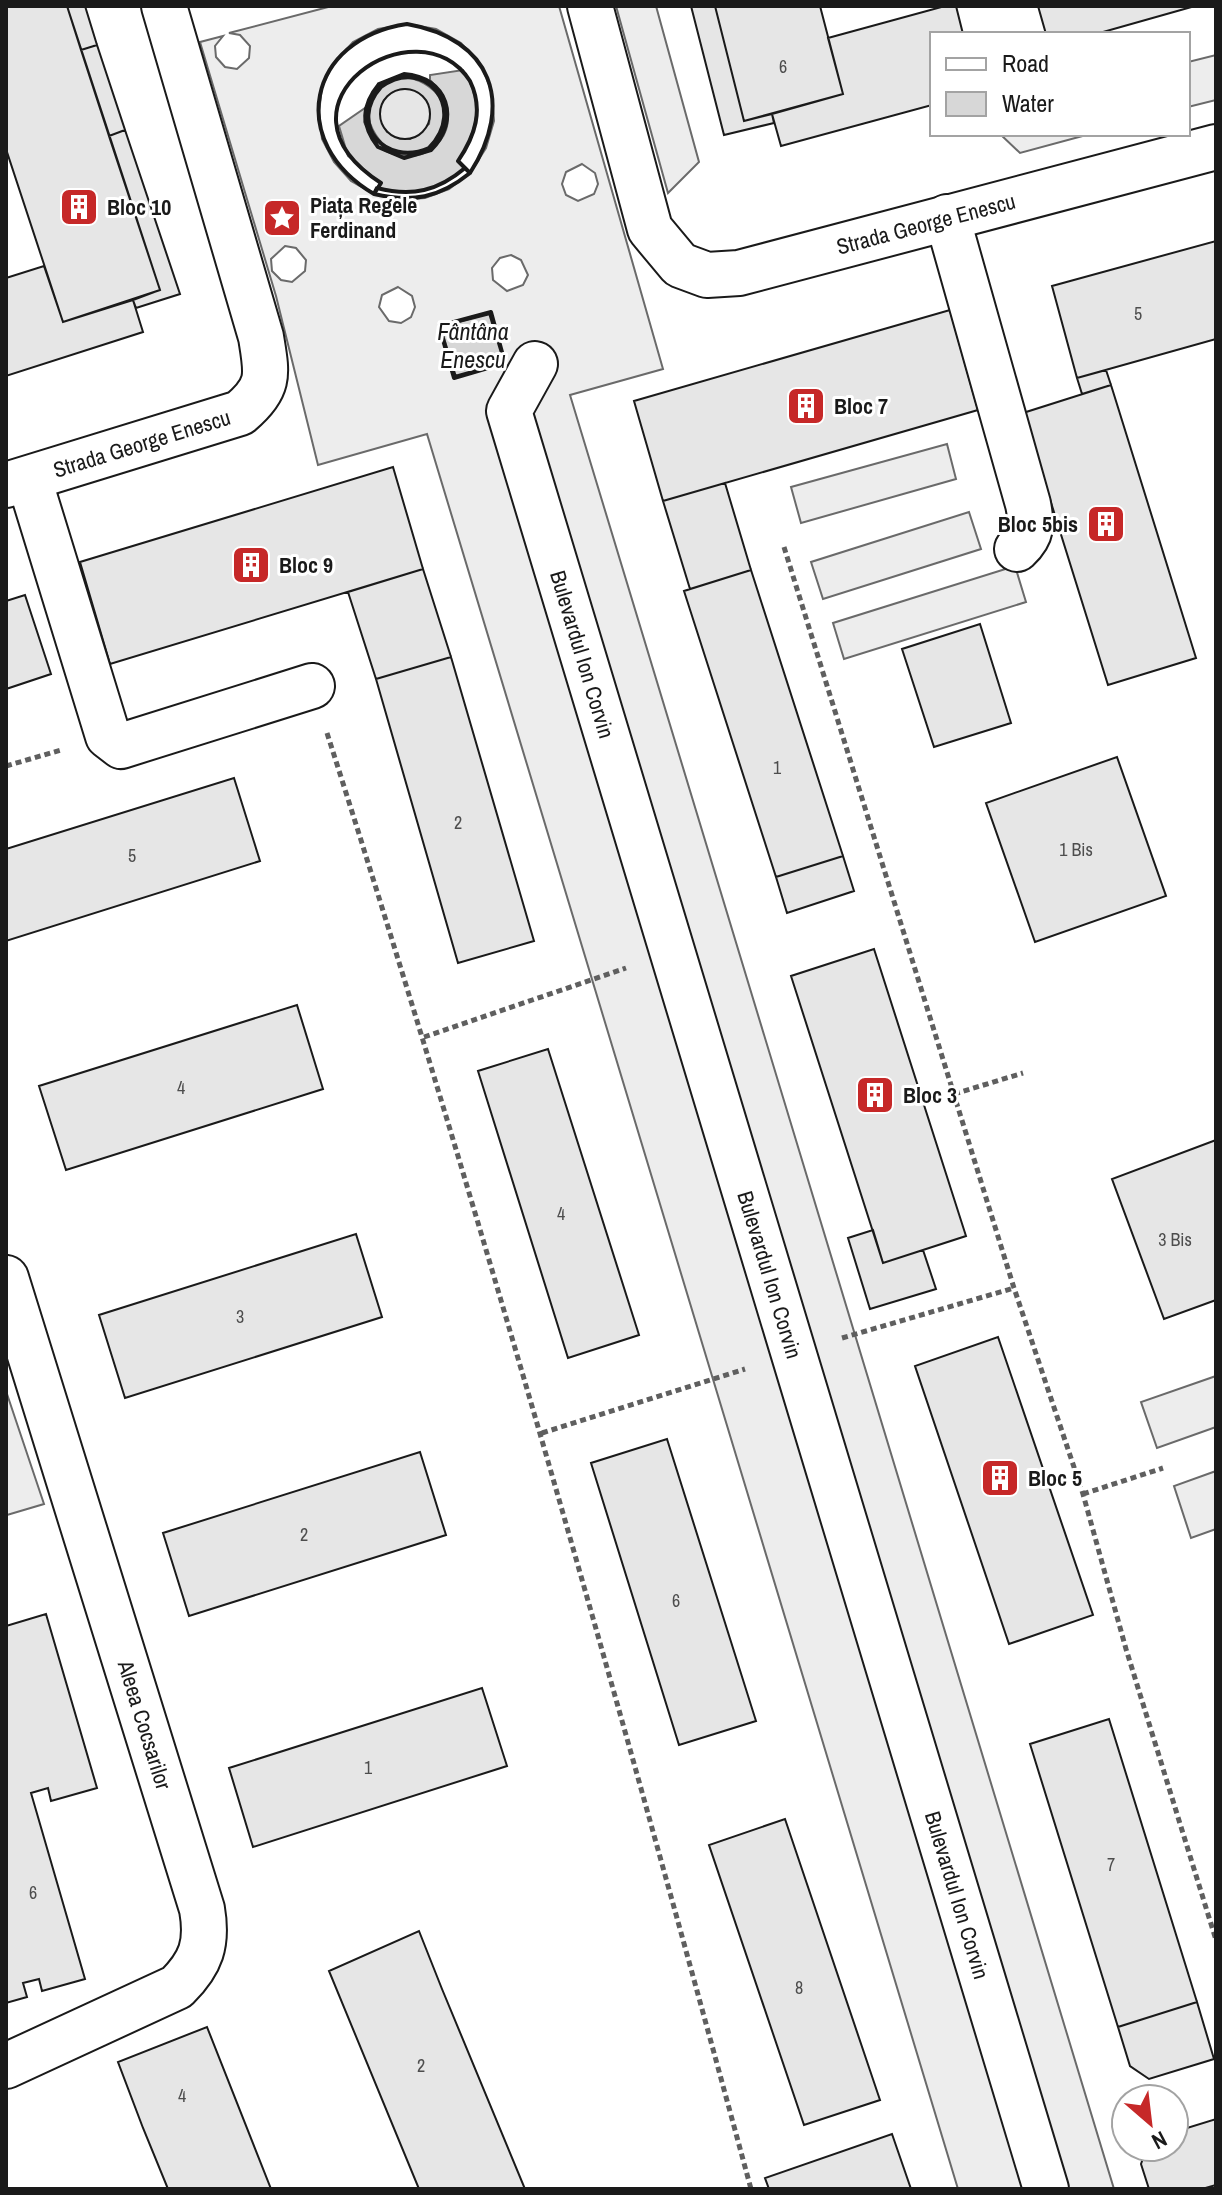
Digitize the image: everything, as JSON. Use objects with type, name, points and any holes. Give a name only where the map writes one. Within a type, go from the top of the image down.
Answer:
[{"type":"street","name":"Strada George Enescu","points":[[17,482],[240,413],[264,388],[266,370],[261,337],[164,6]]},
{"type":"street","name":"Strada George Enescu","points":[[590,6],[650,229],[680,265],[707,275],[739,273],[1216,147]]},
{"type":"street","points":[[947,217],[1028,504],[1032,526],[1029,538],[1017,549]]},
{"type":"street","name":"Bulevardul Ion Corvin","points":[[535,364],[509,411],[1046,2189]]},
{"type":"street","points":[[17,482],[108,736],[121,746],[312,686]]},
{"type":"street","name":"Aleea Cocsarilor","points":[[6,1278],[202,1909],[206,1943],[197,1967],[177,1987],[6,2066]]},
{"type":"path","points":[[784,547],[1014,1288],[1083,1494],[1126,1649],[1216,1940]]},
{"type":"path","points":[[312,686],[424,1037],[542,1433],[751,2189]]},
{"type":"path","points":[[424,1037],[672,951]]},
{"type":"path","points":[[954,1094],[1023,1073]]},
{"type":"path","points":[[542,1433],[793,1353],[1014,1288]]},
{"type":"path","points":[[1083,1494],[1163,1468]]},
{"type":"shaded area","points":[[332,6],[559,6],[663,369],[570,395],[1114,2189],[958,2189],[427,434],[318,465],[276,296],[200,42],[223,36],[215,46],[216,57],[225,67],[237,69],[249,58],[250,46],[240,35],[229,33]],"holes":[[[407,24],[436,29],[461,43],[481,65],[492,92],[494,121],[486,148],[470,173],[449,189],[425,198],[399,200],[374,194],[351,181],[334,162],[322,139],[319,113],[322,87],[333,64],[353,42],[378,29]],[[582,164],[595,173],[598,184],[594,194],[578,201],[566,195],[562,184],[566,172]],[[285,246],[296,248],[306,260],[305,271],[292,282],[281,280],[272,271],[271,259]],[[511,255],[521,260],[528,275],[523,285],[507,291],[493,280],[492,268],[500,258]],[[398,287],[412,296],[415,307],[411,317],[401,323],[389,321],[379,307],[382,295]],[[491,312],[504,363],[454,377],[440,326]]]},
{"type":"shaded area","points":[[616,6],[656,6],[699,162],[668,193]]},
{"type":"shaded area","points":[[1216,55],[1216,100],[1190,106],[1190,62]]},
{"type":"shaded area","points":[[1002,136],[1083,136],[1020,153]]},
{"type":"shaded area","points":[[947,444],[956,479],[801,523],[791,487]]},
{"type":"shaded area","points":[[969,512],[981,549],[823,599],[811,562]]},
{"type":"shaded area","points":[[1015,566],[1026,602],[844,659],[833,623]]},
{"type":"shaded area","points":[[1216,1376],[1216,1427],[1157,1448],[1141,1402]]},
{"type":"shaded area","points":[[6,1391],[44,1504],[7,1515],[6,1511]]},
{"type":"shaded area","points":[[1216,1471],[1216,1529],[1191,1538],[1174,1486]]},
{"type":"water","points":[[463,70],[476,105],[474,127],[458,161],[465,168],[445,182],[424,190],[402,192],[377,188],[380,183],[348,156],[339,126],[365,108],[364,122],[378,147],[397,155],[414,156],[429,151],[440,141],[447,128],[448,112],[443,96],[430,80],[430,75]]},
{"type":"water","points":[[404,77],[415,79],[440,98],[446,117],[444,127],[438,138],[422,152],[405,155],[389,148],[376,135],[369,119],[370,102],[381,87]],"holes":[[[404,89],[425,100],[430,117],[429,124],[410,139],[387,132],[381,112],[390,95]]]},
{"type":"water","name":"Fântâna Enescu","points":[[490,313],[505,363],[455,377],[441,327]]},
{"type":"building","name":"Bloc 10","points":[[6,6],[67,6],[160,290],[63,322],[6,149]]},
{"type":"building","points":[[67,6],[85,6],[97,45],[81,50]]},
{"type":"building","points":[[691,6],[715,6],[744,121],[772,114],[774,123],[724,135]]},
{"type":"building","points":[[715,6],[820,6],[843,94],[744,121]]},
{"type":"building","points":[[945,6],[956,6],[962,32],[930,32],[930,106],[781,146],[772,114],[843,94],[828,38]]},
{"type":"building","points":[[1038,6],[1195,6],[1103,32],[1045,32]]},
{"type":"building","points":[[97,45],[125,130],[109,136],[81,50]]},
{"type":"building","points":[[405,89],[423,96],[430,114],[423,132],[405,139],[387,132],[380,114],[387,96]]},
{"type":"building","points":[[125,130],[180,294],[136,308],[133,300],[160,290],[109,136]]},
{"type":"building","points":[[1216,241],[1216,339],[1077,378],[1052,286]]},
{"type":"building","points":[[44,266],[63,322],[133,300],[143,332],[6,376],[6,278]]},
{"type":"building","name":"Bloc 7","points":[[950,310],[978,410],[663,501],[634,401]]},
{"type":"building","points":[[1106,370],[1111,385],[1082,394],[1077,378]]},
{"type":"building","name":"Bloc 5bis","points":[[1111,385],[1196,658],[1108,685],[1023,413]]},
{"type":"building","name":"Bloc 9","points":[[393,467],[423,569],[110,664],[80,562]]},
{"type":"building","points":[[725,483],[751,570],[690,589],[663,501]]},
{"type":"building","points":[[423,569],[451,657],[376,679],[348,592]]},
{"type":"building","points":[[751,570],[843,856],[776,877],[684,591]]},
{"type":"building","points":[[25,595],[51,674],[6,689],[6,601]]},
{"type":"building","points":[[980,624],[1011,723],[934,747],[902,649]]},
{"type":"building","points":[[451,657],[534,941],[458,963],[376,679]]},
{"type":"building","points":[[1117,757],[1166,896],[1035,942],[986,803]]},
{"type":"building","points":[[234,778],[260,861],[6,941],[6,849]]},
{"type":"building","points":[[843,856],[854,891],[787,913],[776,877]]},
{"type":"building","name":"Bloc 3","points":[[874,949],[966,1236],[883,1263],[791,976]]},
{"type":"building","points":[[297,1005],[323,1089],[66,1170],[39,1086]]},
{"type":"building","points":[[548,1049],[639,1335],[568,1358],[478,1071]]},
{"type":"building","points":[[1216,1140],[1216,1300],[1164,1319],[1112,1179]]},
{"type":"building","points":[[873,1230],[883,1263],[923,1250],[936,1289],[870,1309],[848,1238]]},
{"type":"building","points":[[356,1234],[382,1317],[125,1398],[99,1315]]},
{"type":"building","name":"Bloc 5","points":[[998,1337],[1093,1615],[1009,1644],[915,1366]]},
{"type":"building","points":[[667,1439],[756,1721],[679,1745],[591,1463]]},
{"type":"building","points":[[420,1452],[446,1535],[189,1616],[163,1533]]},
{"type":"building","points":[[46,1614],[97,1788],[51,1801],[48,1788],[31,1793],[85,1979],[42,1991],[39,1979],[23,1983],[27,1997],[6,2003],[6,1626]]},
{"type":"building","points":[[482,1688],[507,1766],[253,1847],[229,1768]]},
{"type":"building","points":[[1109,1719],[1197,2002],[1118,2027],[1030,1744]]},
{"type":"building","points":[[785,1819],[880,2100],[804,2125],[709,1845]]},
{"type":"building","points":[[419,1931],[525,2189],[419,2189],[329,1971]]},
{"type":"building","points":[[1197,2002],[1214,2059],[1149,2079],[1130,2066],[1118,2027]]},
{"type":"building","points":[[207,2027],[271,2189],[168,2189],[143,2128],[118,2062]]},
{"type":"building","points":[[1216,2119],[1216,2185],[1202,2189],[1149,2189],[1141,2163],[1190,2163],[1190,2127]]},
{"type":"building","points":[[892,2134],[911,2189],[769,2189],[765,2178]]},
{"type":"wall","points":[[407,24],[436,32],[459,44],[476,59],[487,78],[492,99],[491,122],[484,147],[470,173],[458,161],[476,122],[476,102],[470,81],[446,59],[417,52],[387,57],[360,72],[342,95],[336,122],[348,153],[381,183],[374,194],[346,172],[328,148],[319,121],[320,95],[329,71],[347,50],[373,33],[407,24]]},
{"type":"wall","points":[[404,74],[431,83],[440,91],[445,102],[446,126],[431,150],[429,148],[440,133],[444,118],[443,103],[426,82],[413,78],[397,79],[381,87],[379,84],[404,74]]},
{"type":"wall","points":[[379,84],[381,87],[368,115],[376,138],[398,152],[431,150],[404,158],[378,147],[368,131],[365,116],[369,100],[379,84]]},
{"type":"wall","points":[[465,168],[470,173],[436,193],[413,198],[374,194],[377,188],[413,192],[435,187],[465,168]]},
{"type":"wall","points":[[491,312],[505,363],[490,313],[439,326],[491,312]]},
{"type":"wall","points":[[439,326],[455,377],[505,363],[454,378],[439,326]]},
{"type":"place","name":"Bloc 10","points":[[79,207]]},
{"type":"place","name":"Piața Regele Ferdinand","points":[[282,218]]},
{"type":"place","name":"Bloc 7","points":[[806,406]]},
{"type":"place","name":"Bloc 5bis","points":[[1106,524]]},
{"type":"place","name":"Bloc 9","points":[[251,565]]},
{"type":"place","name":"Bloc 3","points":[[875,1095]]},
{"type":"place","name":"Bloc 5","points":[[1000,1478]]}]
